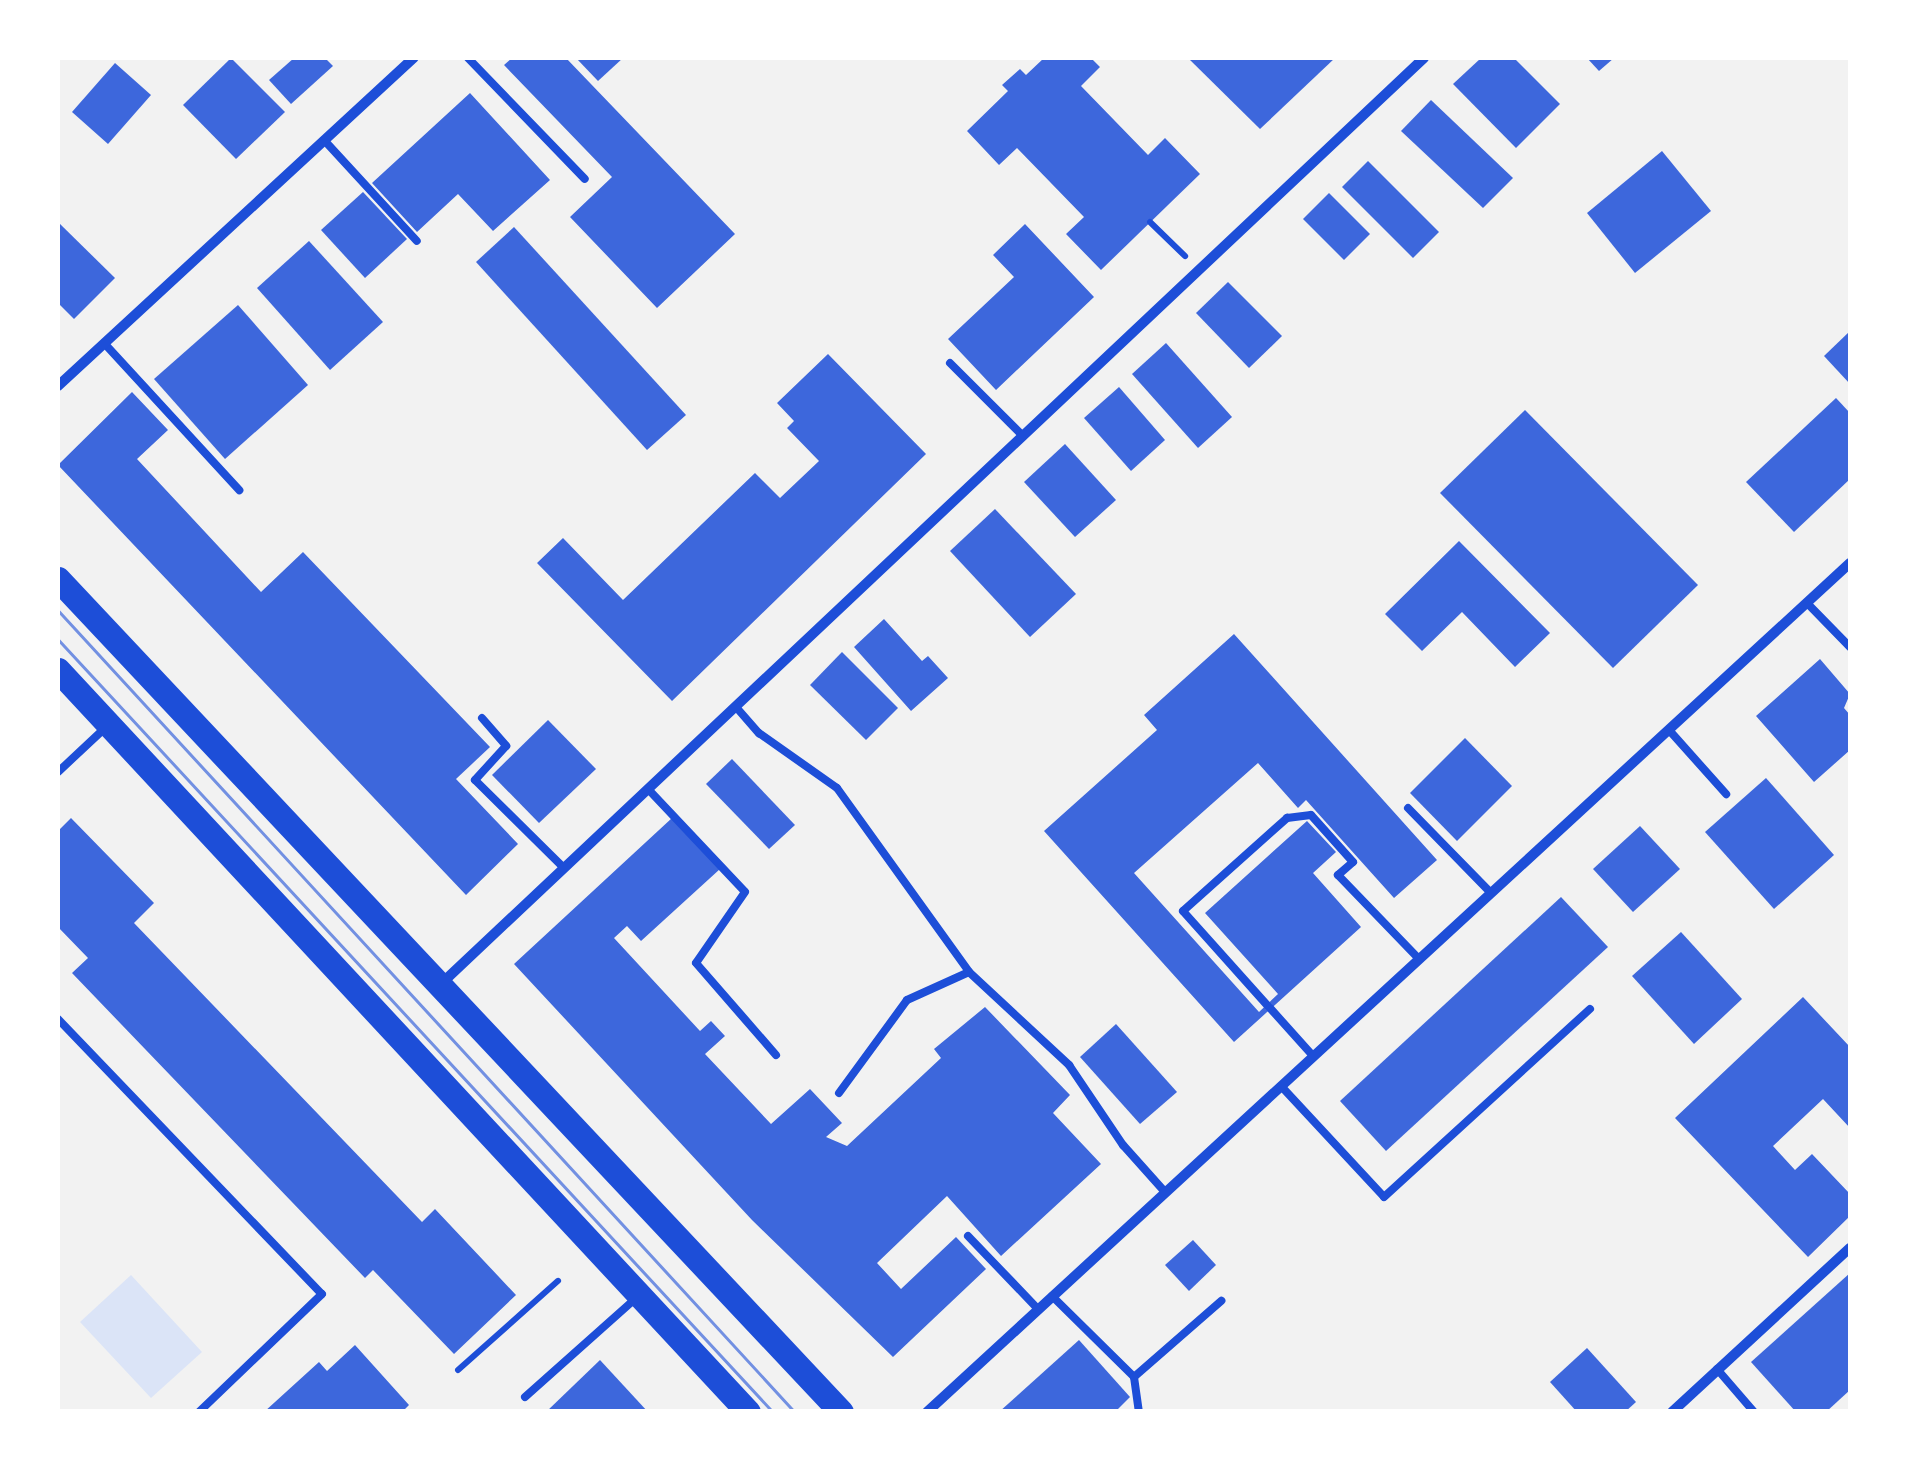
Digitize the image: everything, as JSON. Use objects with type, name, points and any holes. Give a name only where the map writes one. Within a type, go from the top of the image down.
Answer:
[{"type":"main road","points":[[58,579],[841,1412]]},
{"type":"main road","points":[[58,670],[748,1412]]},
{"type":"street","points":[[58,386],[414,58]]},
{"type":"street","points":[[440,985],[1424,58]]},
{"type":"street","points":[[927,1412],[1850,563]]},
{"type":"street","points":[[1672,1412],[1850,1248]]},
{"type":"lane","points":[[468,58],[585,179]]},
{"type":"lane","points":[[324,140],[416,241]]},
{"type":"lane","points":[[104,343],[239,490]]},
{"type":"lane","points":[[950,363],[1023,436]]},
{"type":"lane","points":[[1807,602],[1850,647]]},
{"type":"lane","points":[[736,707],[759,733],[836,788],[968,972],[1069,1065],[1123,1144],[1165,1192]]},
{"type":"lane","points":[[482,718],[506,746],[475,780],[564,868]]},
{"type":"lane","points":[[58,772],[108,725]]},
{"type":"lane","points":[[1669,730],[1726,794]]},
{"type":"lane","points":[[648,790],[744,892],[696,964],[776,1055]]},
{"type":"lane","points":[[1408,808],[1492,893]]},
{"type":"lane","points":[[1313,1056],[1183,911],[1287,818],[1311,815],[1353,862],[1338,874],[1419,959]]},
{"type":"lane","points":[[839,1093],[907,1000],[968,972]]},
{"type":"lane","points":[[1282,1086],[1384,1198],[1590,1009]]},
{"type":"lane","points":[[58,1018],[322,1294],[200,1412]]},
{"type":"lane","points":[[968,1236],[1038,1309]]},
{"type":"lane","points":[[525,1397],[640,1295]]},
{"type":"lane","points":[[1052,1296],[1134,1377],[1139,1412]]},
{"type":"lane","points":[[1134,1377],[1221,1301]]},
{"type":"lane","points":[[1718,1370],[1754,1412]]},
{"type":"path","points":[[1150,222],[1199,270]]},
{"type":"path","points":[[458,1370],[558,1281]]},
{"type":"shaded area","points":[[131,1275],[202,1352],[151,1398],[80,1322]]},
{"type":"building","points":[[231,58],[285,112],[236,159],[183,105]]},
{"type":"building","points":[[294,58],[325,58],[333,66],[291,104],[269,80]]},
{"type":"building","points":[[512,58],[566,58],[735,234],[657,308],[570,217],[612,177],[504,65]]},
{"type":"building","points":[[576,58],[623,58],[598,81]]},
{"type":"building","points":[[1044,58],[1091,58],[1100,67],[1081,86],[1148,155],[1165,138],[1200,174],[1101,270],[1066,234],[1084,217],[1017,148],[999,165],[967,131],[1008,91],[1002,85],[1020,69],[1026,75]]},
{"type":"building","points":[[1188,58],[1335,58],[1260,129]]},
{"type":"building","points":[[1481,58],[1514,58],[1560,104],[1516,148],[1453,84]]},
{"type":"building","points":[[1587,58],[1614,58],[1599,71]]},
{"type":"building","points":[[115,63],[151,95],[108,144],[72,112]]},
{"type":"building","points":[[470,93],[550,180],[493,231],[458,194],[417,232],[372,183]]},
{"type":"building","points":[[1431,100],[1513,178],[1483,208],[1401,131]]},
{"type":"building","points":[[1662,151],[1711,211],[1635,273],[1587,213]]},
{"type":"building","points":[[1368,161],[1439,232],[1413,258],[1342,187]]},
{"type":"building","points":[[363,192],[407,239],[365,278],[321,230]]},
{"type":"building","points":[[1329,193],[1370,234],[1344,260],[1303,219]]},
{"type":"building","points":[[58,222],[115,278],[74,319],[58,303]]},
{"type":"building","points":[[1025,224],[1094,297],[996,390],[948,339],[1014,277],[993,255]]},
{"type":"building","points":[[514,227],[686,415],[647,450],[476,262]]},
{"type":"building","points":[[309,241],[383,322],[330,370],[257,288]]},
{"type":"building","points":[[1228,282],[1282,336],[1249,368],[1196,313]]},
{"type":"building","points":[[238,305],[308,385],[225,459],[154,379]]},
{"type":"building","points":[[1850,331],[1850,384],[1824,356]]},
{"type":"building","points":[[1166,343],[1232,417],[1198,448],[1132,374]]},
{"type":"building","points":[[828,354],[926,454],[672,701],[537,563],[563,538],[623,600],[755,473],[780,498],[819,461],[787,428],[794,421],[777,403]]},
{"type":"building","points":[[1119,387],[1165,440],[1131,471],[1084,418]]},
{"type":"building","points":[[132,392],[168,430],[137,459],[261,592],[303,552],[490,747],[456,779],[518,844],[466,895],[58,465]]},
{"type":"building","points":[[1836,398],[1850,413],[1850,479],[1794,532],[1746,482]]},
{"type":"building","points":[[1525,410],[1698,585],[1613,668],[1440,493]]},
{"type":"building","points":[[1065,444],[1116,500],[1075,537],[1024,482]]},
{"type":"building","points":[[995,509],[1076,594],[1030,637],[950,551]]},
{"type":"building","points":[[1459,541],[1550,633],[1515,667],[1462,612],[1422,651],[1385,614]]},
{"type":"building","points":[[884,619],[922,661],[928,656],[948,678],[911,711],[854,647]]},
{"type":"building","points":[[1234,634],[1437,860],[1394,898],[1306,800],[1298,808],[1258,763],[1134,873],[1259,1012],[1278,994],[1205,913],[1307,821],[1336,852],[1313,873],[1361,927],[1234,1042],[1044,831],[1157,730],[1144,715]]},
{"type":"building","points":[[842,652],[898,708],[866,740],[810,685]]},
{"type":"building","points":[[1820,659],[1850,694],[1844,708],[1850,715],[1850,750],[1814,782],[1756,716]]},
{"type":"building","points":[[548,720],[596,769],[539,823],[492,775]]},
{"type":"building","points":[[1465,738],[1512,786],[1457,841],[1410,793]]},
{"type":"building","points":[[732,759],[795,825],[769,849],[706,784]]},
{"type":"building","points":[[1766,778],[1834,855],[1774,909],[1705,832]]},
{"type":"building","points":[[71,818],[154,903],[134,923],[422,1222],[435,1209],[516,1295],[454,1354],[373,1270],[365,1278],[72,973],[88,958],[58,927],[58,831]]},
{"type":"building","points":[[672,818],[720,869],[641,941],[627,926],[614,938],[700,1031],[711,1021],[725,1036],[705,1054],[771,1124],[810,1089],[842,1123],[826,1137],[847,1146],[941,1058],[934,1049],[985,1007],[1070,1095],[1053,1113],[1101,1164],[1001,1256],[947,1196],[877,1263],[901,1289],[956,1237],[986,1269],[893,1357],[752,1220],[514,964]]},
{"type":"building","points":[[1640,826],[1680,869],[1633,912],[1593,869]]},
{"type":"building","points":[[1561,897],[1608,947],[1386,1151],[1340,1101]]},
{"type":"building","points":[[1681,932],[1742,999],[1694,1044],[1632,976]]},
{"type":"building","points":[[1803,997],[1850,1047],[1850,1128],[1823,1099],[1773,1146],[1795,1170],[1812,1154],[1850,1194],[1850,1216],[1808,1257],[1675,1118]]},
{"type":"building","points":[[1116,1024],[1177,1092],[1140,1124],[1080,1057]]},
{"type":"building","points":[[1193,1240],[1216,1265],[1189,1291],[1165,1265]]},
{"type":"building","points":[[1850,1273],[1850,1390],[1826,1412],[1796,1412],[1751,1362]]},
{"type":"building","points":[[1079,1340],[1130,1397],[1115,1412],[999,1412]]},
{"type":"building","points":[[355,1345],[409,1405],[402,1412],[264,1412],[319,1362],[327,1371]]},
{"type":"building","points":[[1587,1348],[1636,1402],[1625,1412],[1577,1412],[1550,1382]]},
{"type":"building","points":[[600,1360],[648,1412],[546,1412]]},
{"type":"tram line","points":[[58,610],[795,1412]]},
{"type":"tram line","points":[[58,639],[773,1412]]}]
